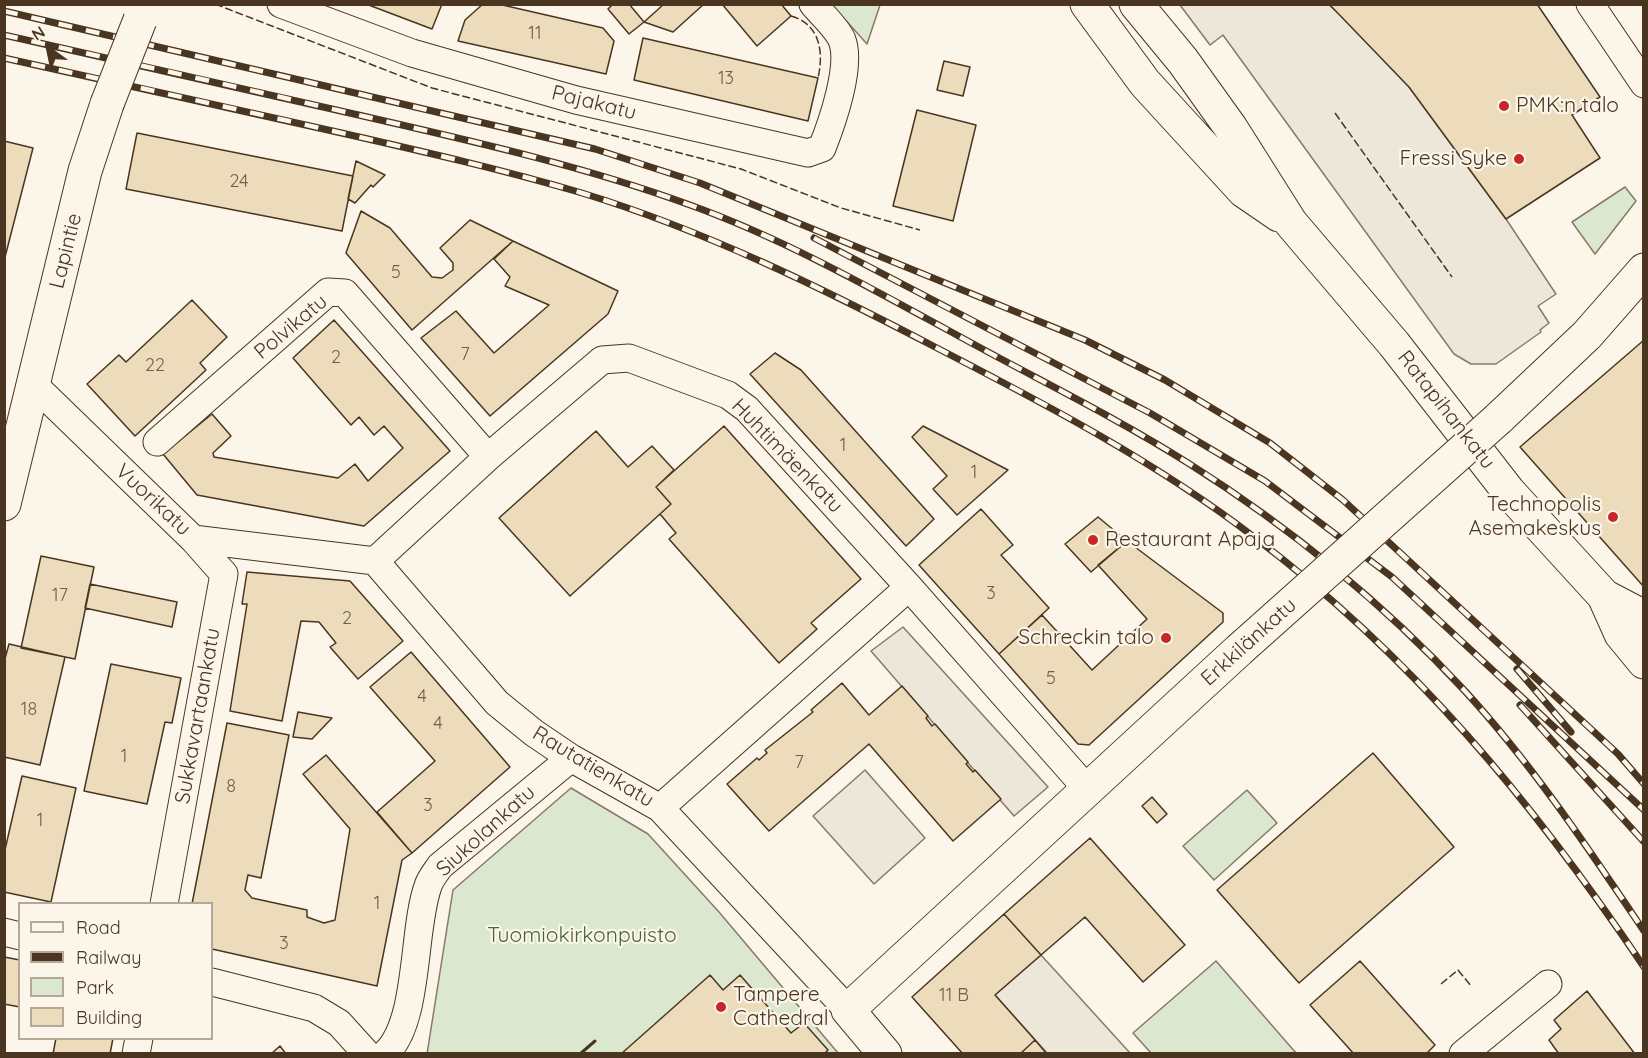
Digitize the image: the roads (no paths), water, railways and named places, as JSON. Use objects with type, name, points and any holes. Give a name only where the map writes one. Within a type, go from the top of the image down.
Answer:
[{"type":"main road","name":"Ratapihankatu","points":[[1087,4],[1145,82],[1244,191],[1291,223]]},
{"type":"main road","name":"Ratapihankatu","points":[[1136,4],[1183,61],[1231,128],[1291,223],[1395,344],[1509,492],[1604,596],[1621,634],[1644,662]]},
{"type":"main road","name":"Lapintie","points":[[4,504],[85,171],[106,104],[143,12]]},
{"type":"main road","name":"Erkkilänkatu","points":[[848,1010],[1239,650],[1498,419],[1587,335],[1644,270]]},
{"type":"main road","name":"Ratapihankatu","points":[[1604,596],[1644,617]]},
{"type":"main road","name":"Rautatienkatu","points":[[848,1010],[885,1053]]},
{"type":"street","name":"Pajakatu","points":[[281,4],[412,53],[565,97],[808,153],[822,148],[829,129],[846,57],[842,38],[813,4]]},
{"type":"street","points":[[1590,4],[1644,84]]},
{"type":"street","name":"Polvikatu","points":[[157,442],[327,292],[345,293],[488,457]]},
{"type":"street","name":"Huhtimäenkatu","points":[[375,561],[488,457],[602,360],[629,358],[729,395],[747,409],[909,586],[1088,790]]},
{"type":"street","name":"Vuorikatu","points":[[33,384],[194,539],[375,561]]},
{"type":"street","name":"Sukkavartaankatu","points":[[164,902],[224,574],[194,539]]},
{"type":"street","name":"Rautatienkatu","points":[[375,561],[479,685],[528,728],[571,758],[660,808],[848,1010]]},
{"type":"street","points":[[660,808],[909,586]]},
{"type":"street","name":"Siukolankatu","points":[[385,1053],[396,1044],[407,1006],[428,886],[440,866],[571,758]]},
{"type":"street","points":[[213,982],[314,1008],[339,1023],[367,1053]]},
{"type":"street","points":[[1463,1053],[1548,984]]},
{"type":"railway","points":[[4,11],[595,149],[700,183],[1085,340],[1165,380],[1270,443],[1343,500],[1618,754],[1644,784]]},
{"type":"railway","points":[[4,35],[566,165],[690,205],[800,252],[1110,417],[1188,463],[1262,513],[1334,568],[1401,627],[1464,690],[1513,747],[1580,838],[1644,931]]},
{"type":"railway","points":[[4,58],[494,169],[628,208],[763,262],[894,326],[1060,413],[1140,459],[1217,510],[1312,583],[1366,632],[1418,682],[1514,790],[1559,847],[1644,967]]},
{"type":"railway","points":[[814,238],[1150,413],[1265,481],[1392,577],[1644,810]]},
{"type":"railway","points":[[1517,669],[1571,732]]},
{"type":"railway","points":[[1520,705],[1644,842]]},
{"type":"place","name":"PMK:n talo","points":[[1504,106]]},
{"type":"place","name":"Fressi Syke","points":[[1519,159]]},
{"type":"place","name":"Technopolis Asemakeskus","points":[[1613,517]]},
{"type":"place","name":"Restaurant Apaja","points":[[1093,540]]},
{"type":"place","name":"Schreckin talo","points":[[1166,638]]},
{"type":"place","name":"Tampere Cathedral","points":[[721,1007]]},
{"type":"park label","name":"Tuomiokirkonpuisto","points":[[582,936]]}]
